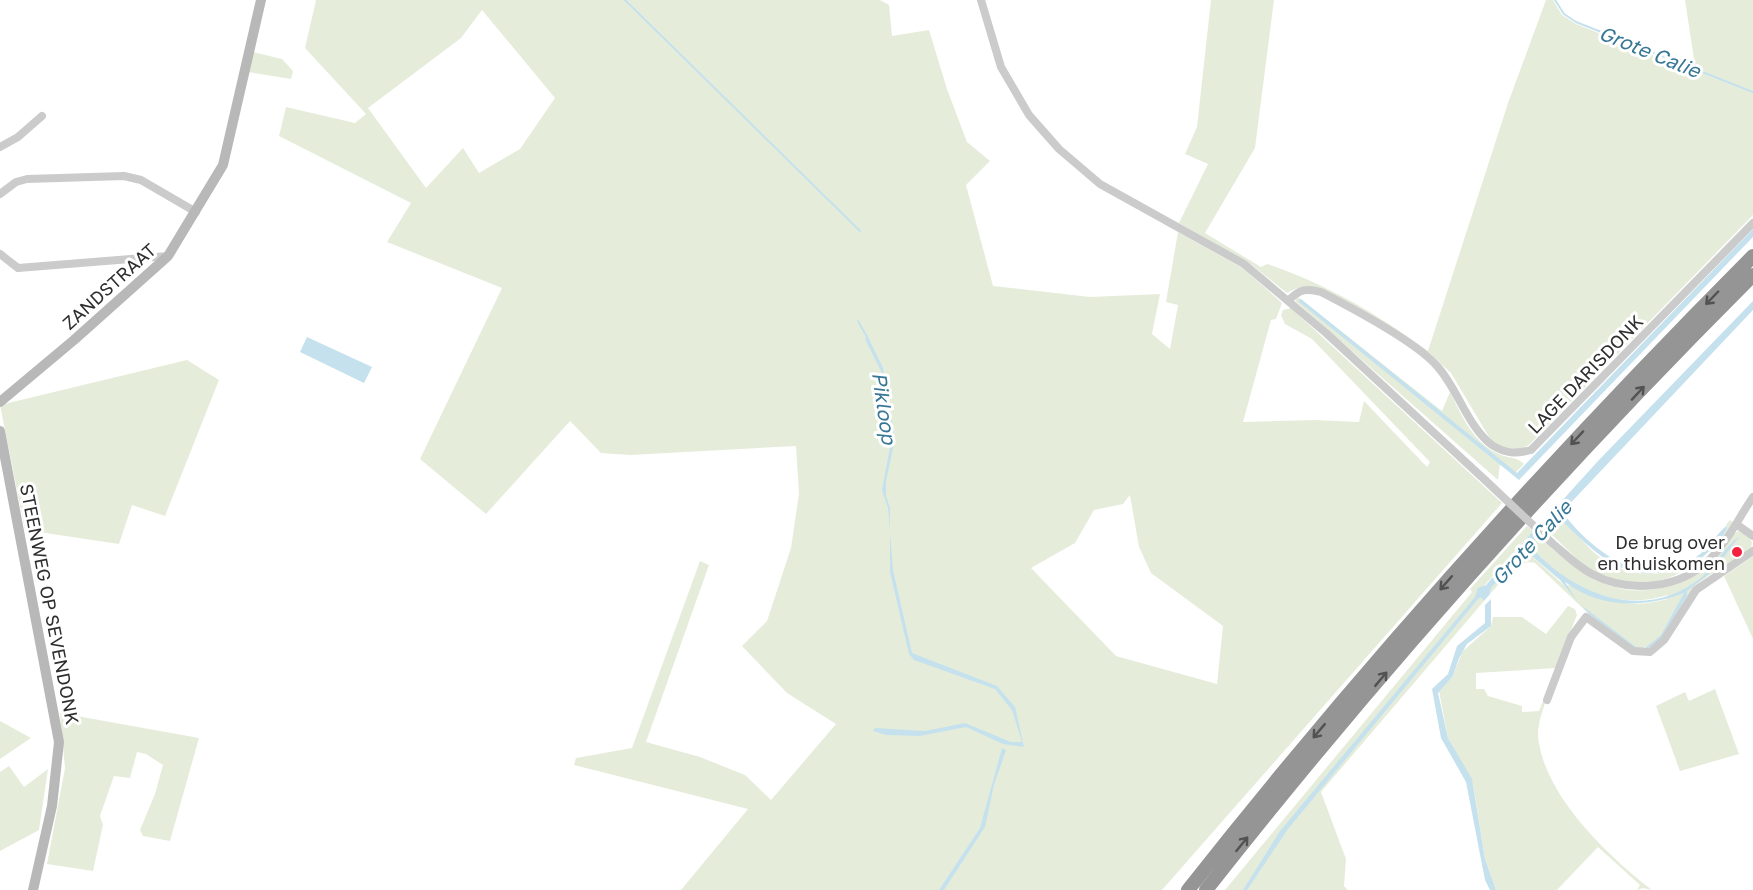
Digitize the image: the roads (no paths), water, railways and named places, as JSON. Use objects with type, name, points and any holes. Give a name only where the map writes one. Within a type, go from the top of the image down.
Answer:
[{"type":"highway","points":[[1188,890],[1373,666],[1504,517],[1630,381],[1753,256]]},
{"type":"highway","points":[[1206,890],[1418,635],[1641,390],[1753,275]]},
{"type":"street","name":"ZANDSTRAAT","points":[[0,402],[168,256],[215,181],[228,150],[261,0]]},
{"type":"street","points":[[981,0],[1001,67],[1025,109],[1053,143],[1100,184],[1244,264],[1288,300],[1575,563],[1606,581],[1622,585],[1650,586],[1671,582],[1697,570],[1717,552],[1753,498]]},
{"type":"street","points":[[0,147],[18,137],[42,116]]},
{"type":"street","points":[[0,194],[16,182],[27,179],[124,176],[141,180],[196,212]]},
{"type":"street","name":"LAGE DARISDONK","points":[[1288,300],[1299,290],[1309,288],[1321,292],[1423,353],[1447,377],[1476,426],[1490,442],[1501,450],[1515,454],[1531,450],[1753,223]]},
{"type":"street","points":[[0,254],[18,268],[168,256]]},
{"type":"street","name":"STEENWEG OP SEVENDONK","points":[[0,431],[59,742],[52,806],[33,890]]},
{"type":"street","points":[[1736,524],[1753,536]]},
{"type":"street","points":[[1547,700],[1570,637],[1586,617],[1633,651],[1650,652],[1662,643],[1696,590],[1753,551]]},
{"type":"water","points":[[1753,229],[1753,237],[1519,480],[1298,301],[1301,299],[1517,473]]},
{"type":"water","points":[[1753,301],[1753,310],[1562,512],[1589,541],[1604,553],[1621,563],[1639,569],[1657,570],[1676,567],[1705,550],[1728,525],[1718,542],[1702,557],[1688,565],[1654,573],[1638,573],[1624,569],[1597,553],[1560,519],[1556,518],[1546,529],[1541,524],[1598,461]]},
{"type":"water","points":[[867,335],[883,368],[895,439],[886,481],[890,530],[888,508],[882,490],[892,437],[882,373],[865,339]]},
{"type":"water","points":[[307,337],[372,367],[364,383],[300,352]]},
{"type":"water","points":[[1533,531],[1538,536],[1530,546],[1567,578],[1588,590],[1611,598],[1634,601],[1657,599],[1680,591],[1702,577],[1739,537],[1714,570],[1687,591],[1687,596],[1661,639],[1647,649],[1636,649],[1590,615],[1581,605],[1636,647],[1645,648],[1661,635],[1684,593],[1654,601],[1623,603],[1593,597],[1565,582],[1578,602],[1560,580],[1526,551],[1491,588],[1490,594],[1484,601],[1481,597],[1478,599],[1288,829],[1247,890],[1243,890],[1280,831],[1475,597],[1478,588],[1486,585]]},
{"type":"water","points":[[890,532],[893,570],[912,653],[997,686],[1015,707],[1024,747],[1003,744],[966,727],[920,736],[886,735],[873,731],[875,728],[925,731],[965,723],[1011,742],[1022,742],[1012,710],[995,689],[914,660],[909,654],[890,572]]},
{"type":"water","points":[[1491,599],[1491,626],[1467,644],[1453,676],[1438,693],[1448,738],[1472,779],[1485,859],[1496,890],[1490,890],[1485,880],[1466,782],[1441,738],[1432,689],[1448,674],[1457,646],[1485,623],[1485,605]]},
{"type":"water","points":[[1002,748],[1006,750],[994,785],[985,827],[944,890],[939,890],[980,828]]},
{"type":"waterway","name":"Pikloop","points":[[625,0],[860,231]]},
{"type":"waterway","name":"Grote Calie","points":[[1555,0],[1564,14],[1576,22],[1753,92]]},
{"type":"waterway","name":"Pikloop","points":[[858,321],[867,337]]},
{"type":"place","name":"De brug over en thuiskomen","points":[[1737,552]]}]
